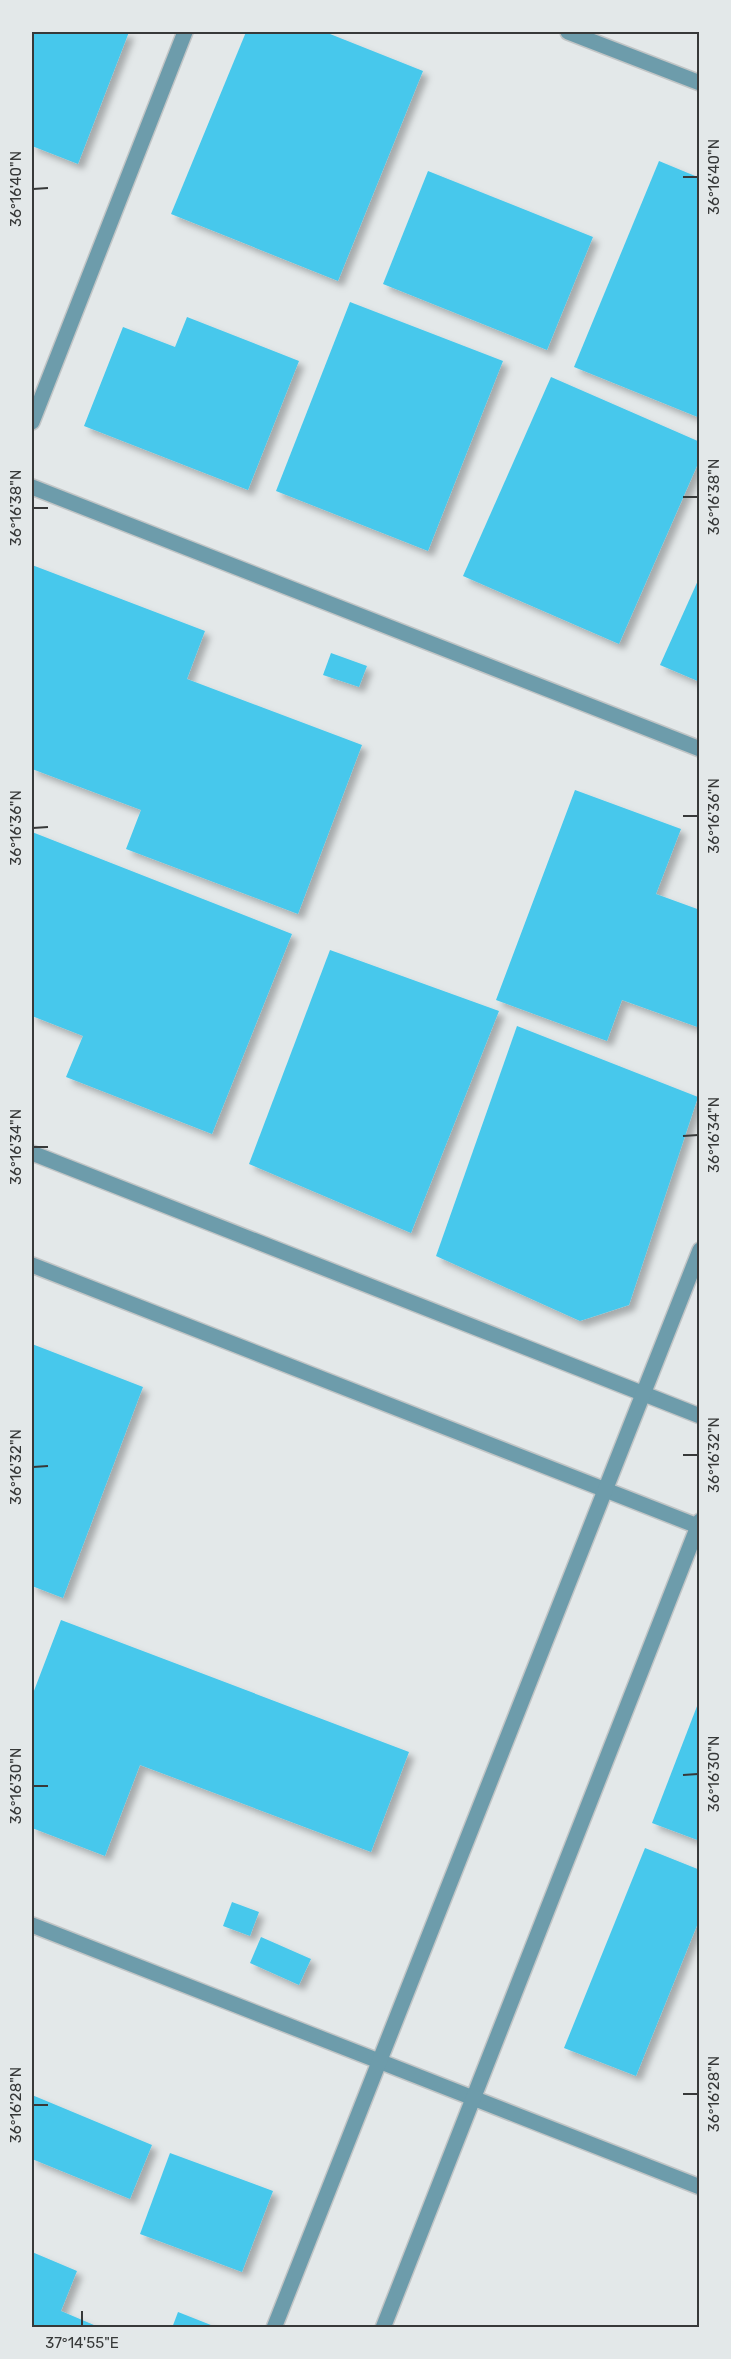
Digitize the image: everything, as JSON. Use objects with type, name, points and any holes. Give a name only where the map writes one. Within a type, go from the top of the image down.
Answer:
[{"type":"street","points":[[32,422],[185,32]]},
{"type":"street","points":[[568,32],[699,83]]},
{"type":"street","points":[[32,487],[699,749]]},
{"type":"street","points":[[32,1153],[699,1416]]},
{"type":"street","points":[[274,2328],[699,1250]]},
{"type":"street","points":[[32,1265],[604,1490],[699,1525],[382,2328]]},
{"type":"street","points":[[32,1925],[699,2187]]},
{"type":"building","points":[[32,32],[129,32],[78,164],[32,146]]},
{"type":"building","points":[[246,32],[325,32],[423,71],[338,281],[171,214]]},
{"type":"building","points":[[659,161],[700,178],[700,418],[574,367]]},
{"type":"building","points":[[428,171],[593,237],[547,350],[383,284]]},
{"type":"building","points":[[350,302],[503,361],[428,551],[276,491]]},
{"type":"building","points":[[187,317],[299,361],[248,490],[84,426],[123,327],[175,347]]},
{"type":"building","points":[[551,377],[700,442],[700,459],[619,644],[463,576]]},
{"type":"building","points":[[32,565],[205,631],[187,679],[362,745],[298,914],[126,849],[141,810],[32,769]]},
{"type":"building","points":[[700,576],[700,682],[660,665]]},
{"type":"building","points":[[331,653],[367,666],[359,687],[323,675]]},
{"type":"building","points":[[575,790],[681,829],[656,894],[700,910],[700,1028],[622,1000],[607,1041],[496,1000]]},
{"type":"building","points":[[32,832],[292,934],[212,1134],[66,1077],[83,1036],[32,1016]]},
{"type":"building","points":[[330,950],[499,1011],[411,1233],[249,1164]]},
{"type":"building","points":[[517,1026],[698,1097],[629,1305],[580,1321],[436,1256]]},
{"type":"building","points":[[32,1344],[143,1387],[63,1598],[32,1586]]},
{"type":"building","points":[[61,1620],[409,1752],[371,1852],[140,1765],[105,1856],[32,1828],[32,1696]]},
{"type":"building","points":[[700,1701],[700,1841],[652,1823]]},
{"type":"building","points":[[645,1848],[700,1870],[700,1918],[636,2076],[564,2048]]},
{"type":"building","points":[[232,1902],[259,1912],[250,1936],[223,1926]]},
{"type":"building","points":[[261,1937],[311,1959],[299,1985],[250,1963]]},
{"type":"building","points":[[32,2095],[152,2145],[130,2199],[32,2159]]},
{"type":"building","points":[[170,2153],[273,2191],[242,2272],[140,2234]]},
{"type":"building","points":[[32,2252],[77,2271],[61,2311],[101,2328],[32,2328]]},
{"type":"building","points":[[178,2312],[216,2327],[216,2328],[172,2328]]}]
